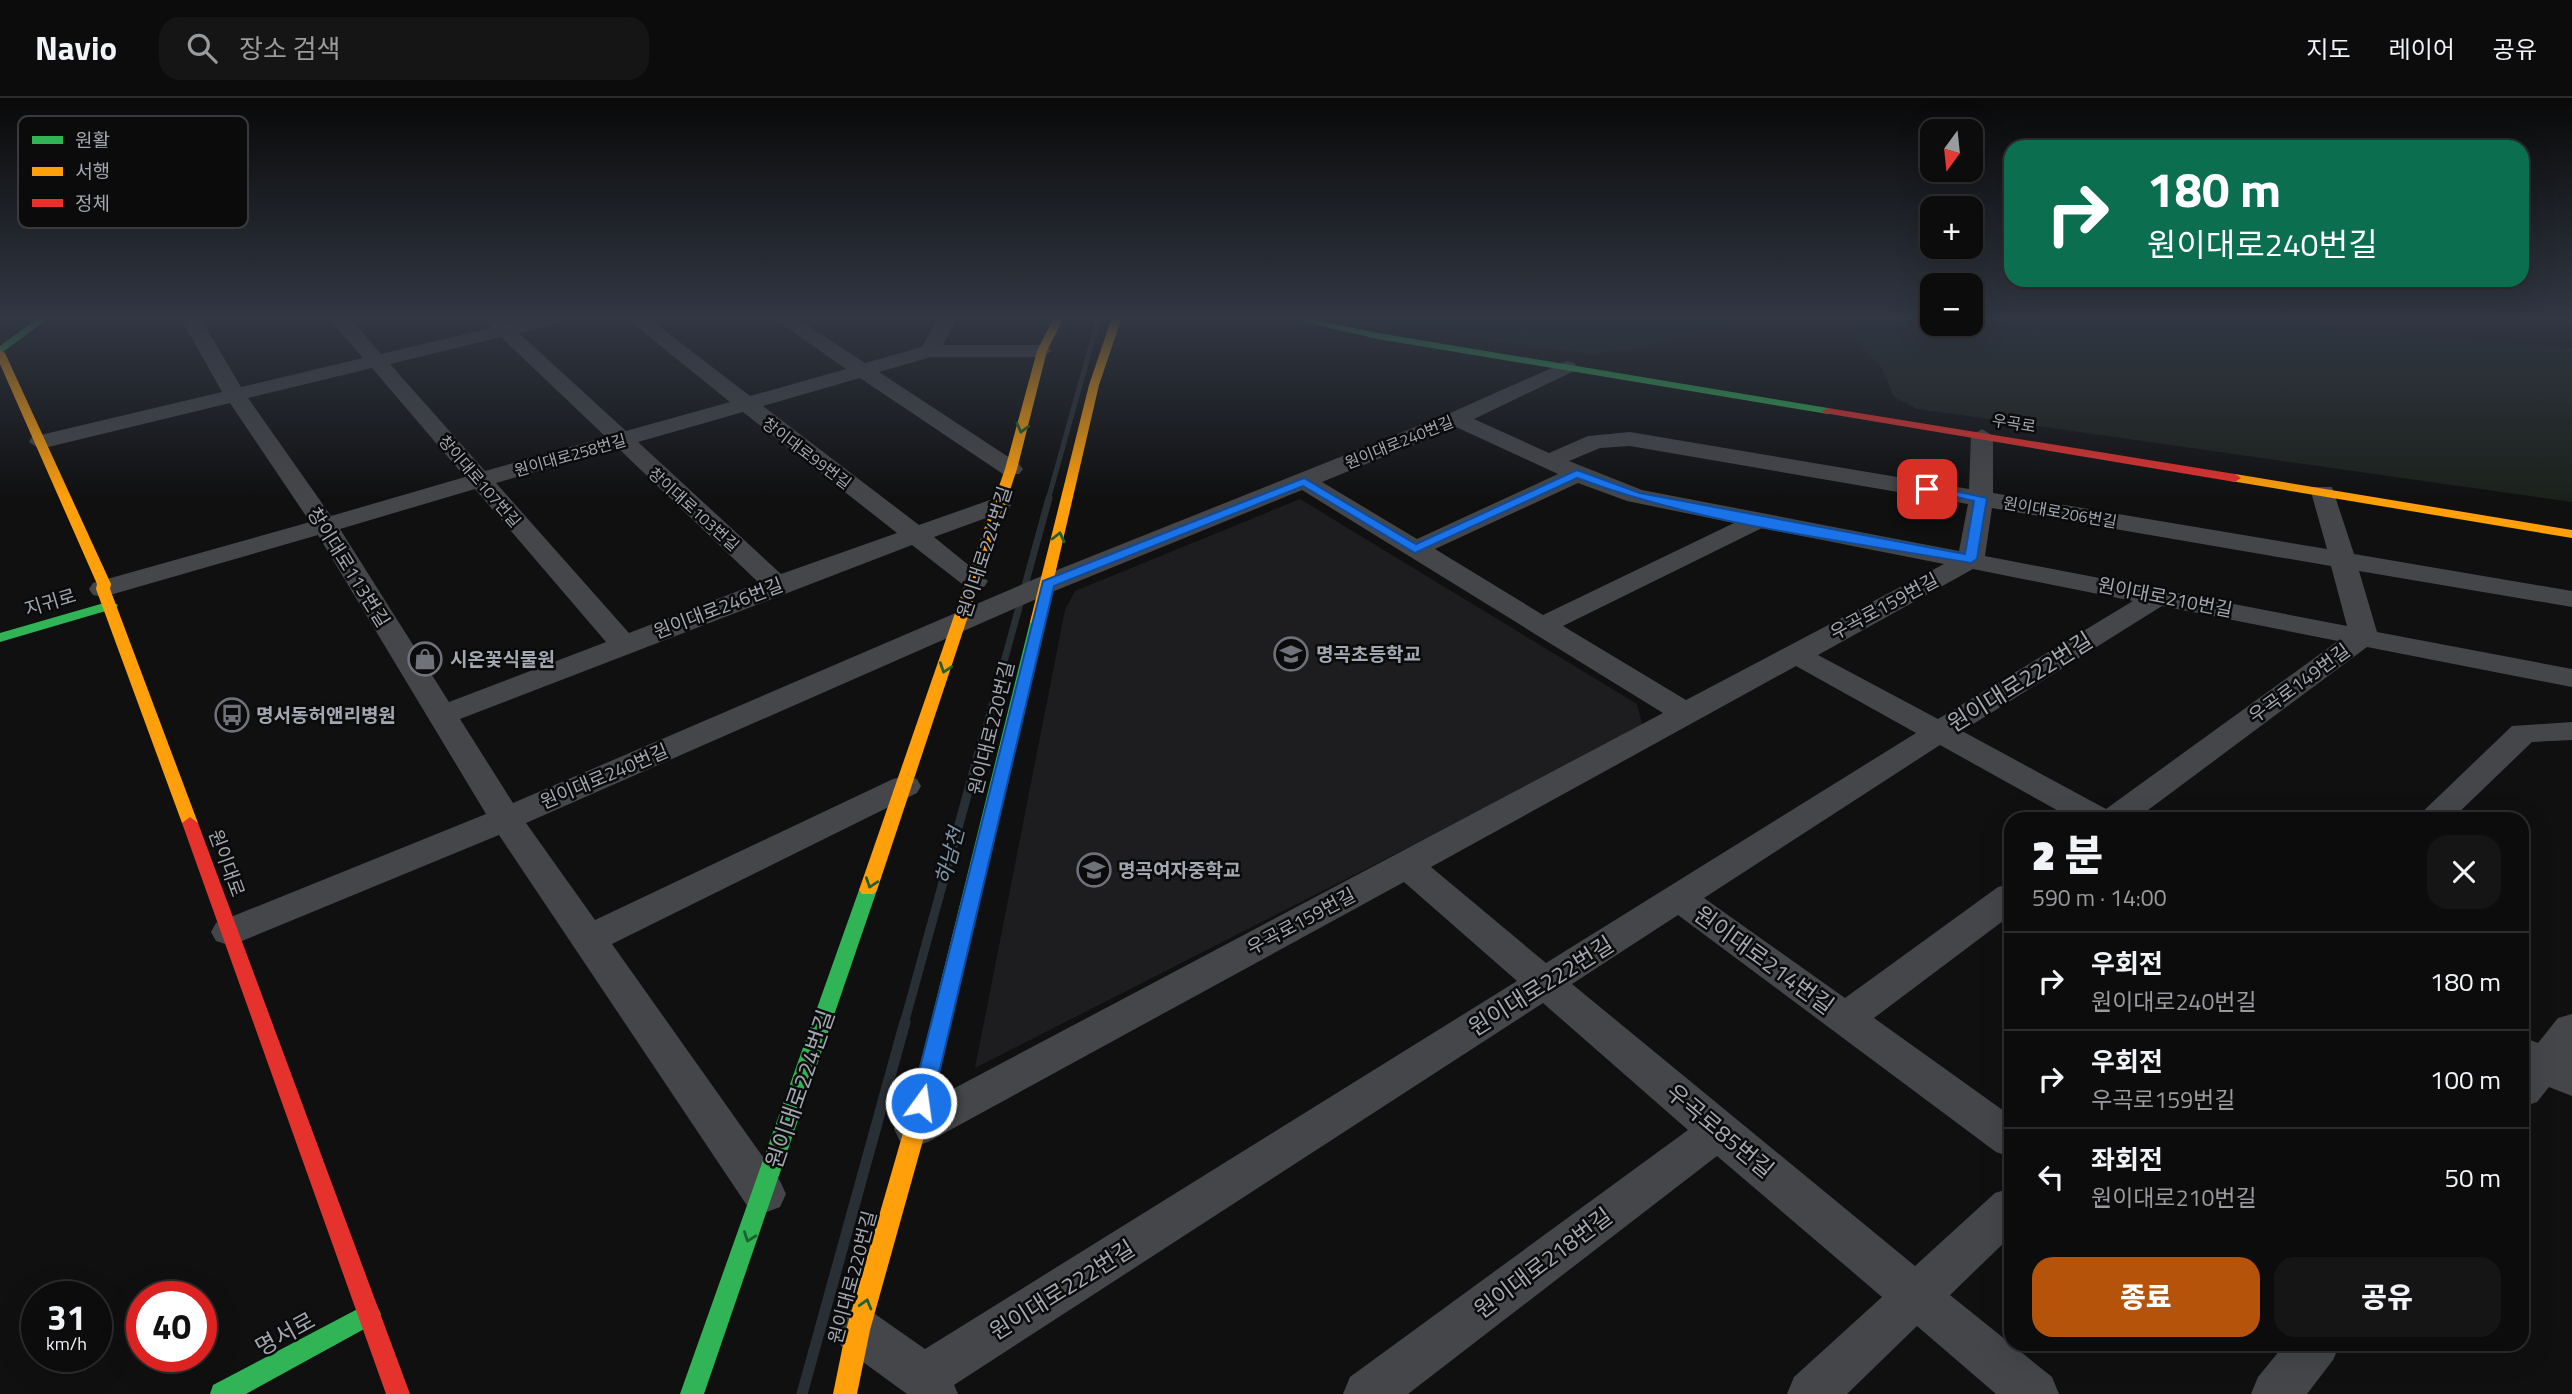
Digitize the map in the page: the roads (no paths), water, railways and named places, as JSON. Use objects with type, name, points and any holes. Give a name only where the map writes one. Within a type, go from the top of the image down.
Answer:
[{"type":"street","name":"원이대로","points":[[11,377],[104,584],[398,1394]]},
{"type":"street","name":"창이대로113번길","points":[[225,377],[324,524],[440,716],[506,818]]},
{"type":"street","points":[[40,442],[307,377]]},
{"type":"street","name":"창이대로107번길","points":[[389,377],[623,644]]},
{"type":"street","name":"창이대로103번길","points":[[553,377],[777,585]]},
{"type":"street","name":"창이대로99번길","points":[[710,377],[975,581]]},
{"type":"street","name":"원이대로258번길","points":[[107,597],[324,524],[620,442],[834,377]]},
{"type":"street","points":[[870,377],[1011,469]]},
{"type":"street","name":"원이대로224번길","points":[[692,1394],[905,786],[969,619],[975,581],[1011,469],[1035,377]]},
{"type":"street","name":"원이대로220번길","points":[[845,1394],[858,1330],[915,1129],[1040,588],[1097,377]]},
{"type":"street","name":"원이대로240번길","points":[[229,932],[506,818],[1040,588],[1456,419],[1545,377]]},
{"type":"street","name":"우곡로","points":[[1630,377],[2572,534]]},
{"type":"street","name":"원이대로210번길","points":[[1456,419],[1577,474],[1636,496],[1758,522],[1971,559],[2364,635],[2572,678]]},
{"type":"street","points":[[1971,559],[1981,498],[1982,436]]},
{"type":"street","name":"원이대로206번길","points":[[1550,461],[1596,441],[1630,439],[2572,599]]},
{"type":"street","points":[[1415,549],[1577,474]]},
{"type":"street","points":[[1304,481],[1687,714]]},
{"type":"street","name":"우곡로149번길","points":[[2124,812],[2364,635],[2323,492]]},
{"type":"street","name":"원이대로246번길","points":[[440,716],[777,585],[999,505]]},
{"type":"street","points":[[1542,626],[1758,522]]},
{"type":"street","name":"우곡로159번길","points":[[915,1129],[1971,559]]},
{"type":"street","name":"원이대로222번길","points":[[929,1386],[1548,982],[1685,902],[1939,732],[2160,596]]},
{"type":"street","name":"지귀로","points":[[0,638],[107,597]]},
{"type":"street","points":[[1795,654],[2086,812]]},
{"type":"street","points":[[2439,812],[2523,733],[2572,731]]},
{"type":"street","points":[[589,939],[905,786]]},
{"type":"street","name":"원이대로224번길","points":[[506,818],[764,1194]]},
{"type":"street","name":"우곡로85번길","points":[[1407,865],[1548,982],[1718,1131],[2034,1394]]},
{"type":"street","points":[[1846,1018],[2004,901]]},
{"type":"street","name":"원이대로214번길","points":[[1685,902],[2004,1134]]},
{"type":"street","name":"원이대로214번길","points":[[1685,902],[2004,1134]]},
{"type":"street","points":[[2540,1072],[2572,1029]]},
{"type":"street","name":"원이대로218번길","points":[[1368,1394],[1718,1131]]},
{"type":"street","points":[[1812,1394],[2004,1214]]},
{"type":"street","name":"명서로","points":[[222,1394],[369,1314]]},
{"type":"street","points":[[858,1330],[929,1386]]},
{"type":"street","points":[[2276,1394],[2310,1351]]},
{"type":"waterway","name":"하남천","points":[[1048,500],[1082,377]]},
{"type":"waterway","name":"하남천","points":[[985,731],[1049,498]]},
{"type":"waterway","name":"하남천","points":[[904,1024],[985,730]]},
{"type":"waterway","name":"하남천","points":[[802,1394],[905,1022]]},
{"type":"place","name":"명곡초등학교","points":[[1291,654]]},
{"type":"place","name":"시온꽃식물원","points":[[425,659]]},
{"type":"place","name":"명서동허앤리병원","points":[[232,715]]},
{"type":"place","name":"명곡여자중학교","points":[[1094,870]]}]
